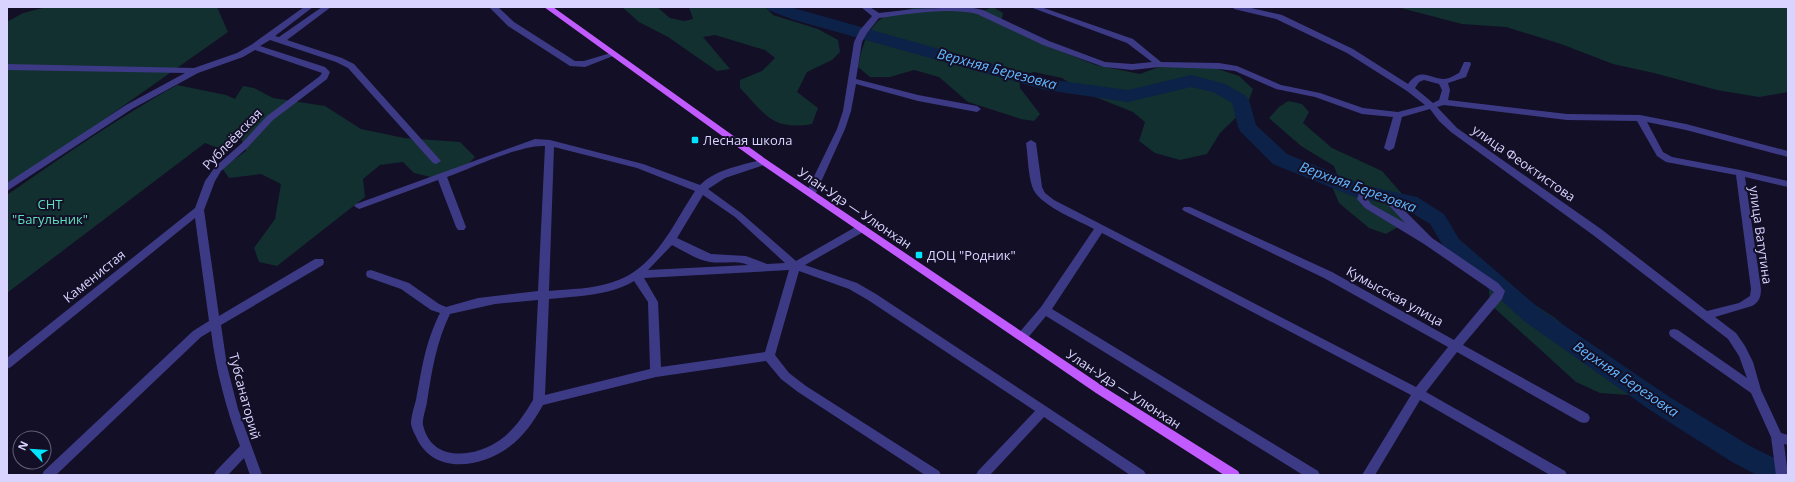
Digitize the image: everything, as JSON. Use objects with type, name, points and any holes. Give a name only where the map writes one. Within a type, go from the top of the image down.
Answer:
[{"type":"main road","name":"Улан-Удэ — Улюнхан","points":[[548,7],[764,162],[1100,390],[1234,475]]},
{"type":"street","points":[[7,188],[129,107],[196,71],[240,55],[270,36],[309,7]]},
{"type":"street","points":[[281,40],[327,7]]},
{"type":"street","points":[[493,7],[511,24],[573,64],[585,64],[614,54]]},
{"type":"street","points":[[865,7],[877,16],[939,9],[967,9],[980,12],[1061,49],[1104,64],[1132,67],[1159,64],[1219,66],[1253,75],[1280,87],[1317,95],[1362,111],[1398,115],[1443,102],[1566,117],[1640,118],[1686,127],[1788,154]]},
{"type":"street","points":[[811,193],[841,129],[847,111],[858,42],[866,28],[877,16],[892,7]]},
{"type":"street","points":[[1034,7],[1123,38],[1135,44],[1159,64]]},
{"type":"street","name":"улица Феоктистова","points":[[1237,7],[1279,17],[1293,22],[1350,51],[1410,89],[1432,106],[1442,119],[1454,130],[1597,232],[1707,315],[1732,336],[1741,347],[1749,362],[1755,390],[1782,438],[1782,475]]},
{"type":"street","points":[[270,36],[339,60],[351,66],[436,161]]},
{"type":"street","name":"Рублеёвская","points":[[215,323],[199,210],[210,181],[218,170],[245,145],[270,118],[324,77],[326,72],[322,69],[254,47]]},
{"type":"street","points":[[1132,67],[1145,52]]},
{"type":"street","points":[[1410,89],[1413,82],[1421,77],[1433,78],[1443,82],[1463,75],[1467,64]]},
{"type":"street","points":[[7,66],[196,71]]},
{"type":"street","points":[[852,80],[918,98],[977,109]]},
{"type":"street","points":[[1443,82],[1446,90],[1443,102]]},
{"type":"street","points":[[1389,148],[1398,115]]},
{"type":"street","points":[[1640,118],[1660,154],[1669,160],[1740,173]]},
{"type":"street","points":[[360,206],[441,175],[535,142],[550,143],[640,166],[701,189],[738,215],[795,266],[853,286],[872,297],[1140,475]]},
{"type":"street","points":[[446,311],[435,334],[430,352],[417,424],[420,435],[430,448],[444,458],[465,459],[490,452],[511,439],[528,420],[539,401],[550,143]]},
{"type":"street","points":[[1031,143],[1037,187],[1042,195],[1418,393],[1562,475]]},
{"type":"street","points":[[371,274],[405,286],[435,307],[446,311],[463,305],[482,301],[544,296],[620,284],[654,260],[672,240],[701,189],[718,177],[764,162]]},
{"type":"street","name":"улица Ватутина","points":[[1707,315],[1745,305],[1752,302],[1756,296],[1740,173],[1788,184]]},
{"type":"street","points":[[441,175],[461,228]]},
{"type":"street","points":[[1368,475],[1418,393],[1455,346],[1498,296],[1500,291],[1428,241],[1368,206],[1362,199],[1363,193],[1370,191],[1380,194],[1391,202],[1428,241]]},
{"type":"street","name":"Кумысская улица","points":[[1187,209],[1328,275],[1584,418]]},
{"type":"street","name":"Каменистая","points":[[7,364],[199,210]]},
{"type":"street","points":[[1022,337],[1046,310],[1101,227]]},
{"type":"street","points":[[636,274],[795,266],[862,228]]},
{"type":"street","points":[[672,240],[694,252],[710,258],[746,260],[767,268]]},
{"type":"street","points":[[48,475],[197,334],[319,262]]},
{"type":"street","points":[[769,356],[795,266]]},
{"type":"street","points":[[636,274],[653,302],[656,372]]},
{"type":"street","points":[[1046,310],[1314,475]]},
{"type":"street","name":"Тубсанаторий","points":[[215,323],[221,366],[232,409],[245,449],[256,475]]},
{"type":"street","name":"улица Феоктистова","points":[[1674,333],[1755,390]]},
{"type":"street","points":[[539,401],[656,372],[769,356]]},
{"type":"street","points":[[769,356],[785,376],[802,389],[935,475]]},
{"type":"street","points":[[982,475],[1043,410]]},
{"type":"street","points":[[220,475],[245,449]]},
{"type":"green space","points":[[47,7],[217,7],[228,32],[7,188],[7,22],[23,13]]},
{"type":"green space","points":[[622,7],[657,7],[670,18],[684,21],[693,19],[689,7],[765,7],[773,15],[818,29],[838,40],[840,52],[832,60],[807,72],[797,92],[818,108],[812,124],[798,126],[778,123],[763,113],[740,88],[740,80],[762,71],[775,58],[765,50],[715,35],[703,37],[730,69],[717,71],[668,37],[639,22]]},
{"type":"green space","points":[[918,7],[939,9],[966,7],[980,12],[993,7],[1003,13],[1001,24],[1043,44],[1096,65],[1140,74],[1167,64],[1203,64],[1239,76],[1253,89],[1246,108],[1220,133],[1207,154],[1180,160],[1155,153],[1139,141],[1145,122],[1133,112],[1085,93],[1062,78],[1034,72],[1019,76],[1020,88],[1040,114],[1034,121],[1021,119],[968,102],[939,77],[914,70],[890,77],[870,77],[858,67],[864,44],[871,29],[882,18],[890,14]]},
{"type":"green space","points":[[1397,7],[1788,7],[1788,92],[1759,97],[1717,90],[1654,73],[1613,64],[1561,44],[1506,27],[1462,24]]},
{"type":"green space","name":"СНТ \"Багульник\"","points":[[177,85],[226,95],[235,99],[243,86],[254,88],[273,98],[325,106],[361,129],[404,138],[460,142],[475,157],[465,167],[439,179],[414,173],[403,162],[380,165],[363,179],[365,197],[277,266],[259,262],[254,248],[275,219],[281,184],[261,174],[229,178],[222,168],[246,151],[240,136],[221,149],[205,143],[7,293],[7,195],[112,124]]},
{"type":"green space","points":[[1288,101],[1302,104],[1309,112],[1303,123],[1332,148],[1382,171],[1409,202],[1405,223],[1386,234],[1369,228],[1339,203],[1333,189],[1338,177],[1334,166],[1301,146],[1269,118],[1279,107]]},
{"type":"green space","points":[[1509,288],[1555,318],[1630,382],[1628,395],[1600,393],[1576,382],[1490,304],[1489,289]]},
{"type":"waterway","name":"Верхняя Березовка","points":[[774,7],[800,16],[1045,84],[1128,96],[1191,81],[1219,88],[1240,100],[1247,127],[1280,159],[1359,191],[1410,202],[1437,219],[1452,244],[1532,315],[1659,403],[1741,454],[1782,475]]},
{"type":"place","name":"Лесная школа","points":[[695,140]]},
{"type":"place","name":"ДОЦ \"Родник\"","points":[[919,255]]}]
